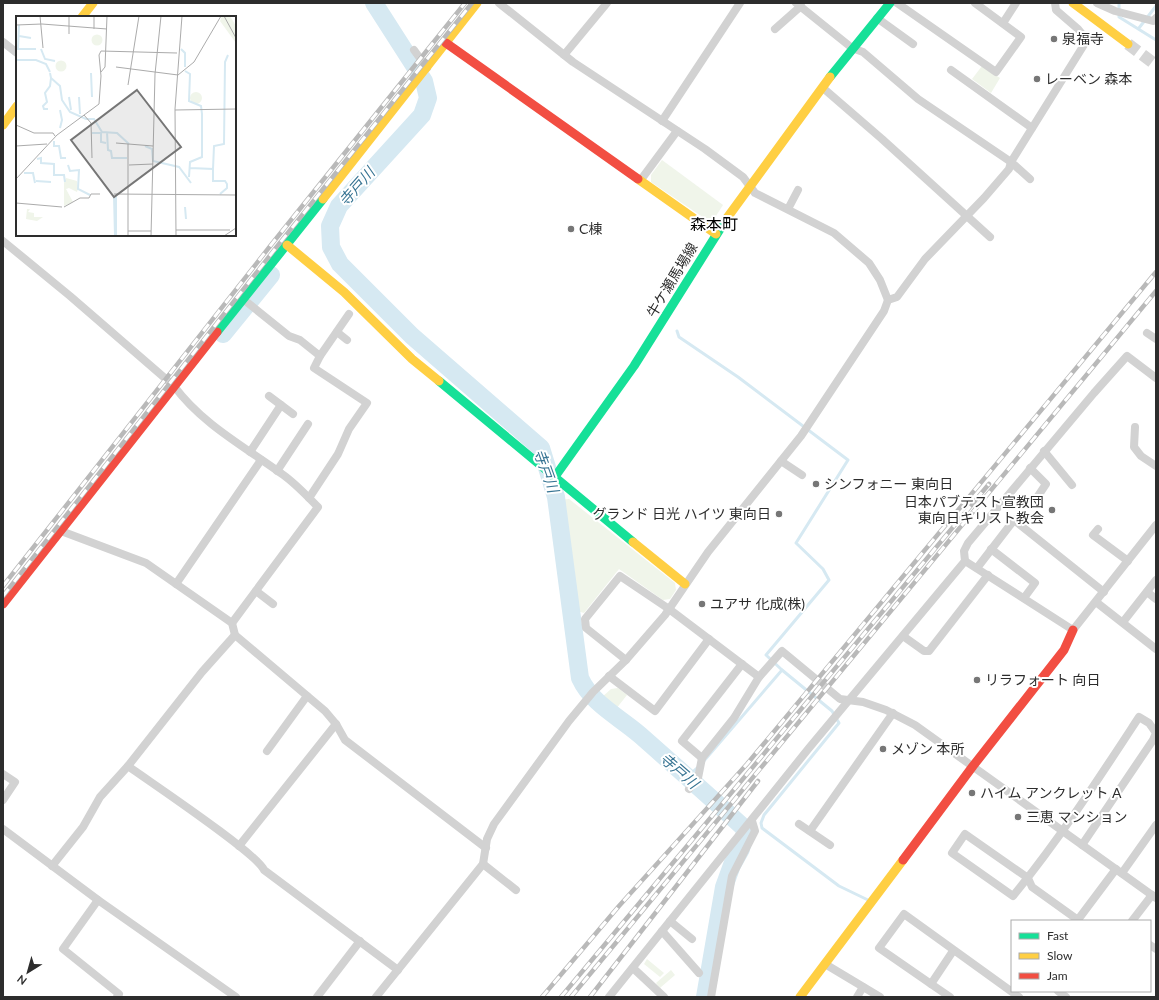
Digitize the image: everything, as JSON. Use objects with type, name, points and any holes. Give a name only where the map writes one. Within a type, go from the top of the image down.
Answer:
[{"type":"main road","points":[[83,16],[93,3]]},
{"type":"main road","points":[[3,604],[477,3]]},
{"type":"main road","name":"牛ケ瀬馬場線","points":[[554,478],[634,366],[663,322],[716,234],[750,185],[852,48],[890,3]]},
{"type":"main road","points":[[1073,3],[1128,44]]},
{"type":"main road","points":[[446,43],[716,234]]},
{"type":"main road","points":[[3,125],[16,107]]},
{"type":"main road","points":[[287,244],[344,292],[412,359],[554,478],[685,584]]},
{"type":"main road","points":[[800,997],[973,766],[1064,650],[1073,630]]},
{"type":"street","points":[[376,997],[483,864],[487,839],[494,824],[569,720],[609,676],[626,660],[669,609],[708,552],[805,431],[884,311],[888,300],[880,280],[869,263],[834,232],[756,192],[744,177],[564,54],[499,3]]},
{"type":"street","points":[[564,54],[607,3]]},
{"type":"street","points":[[662,121],[740,3]]},
{"type":"street","points":[[897,3],[996,72],[1021,38],[975,3]]},
{"type":"street","points":[[1003,23],[1016,3]]},
{"type":"street","points":[[888,300],[897,297],[925,259],[967,217],[1009,169],[1011,162],[1087,40],[1078,29],[1056,10],[1055,3]]},
{"type":"street","points":[[1097,3],[1115,11],[1153,21],[1156,18]]},
{"type":"street","points":[[775,29],[798,5],[852,48],[863,52],[918,99],[1011,162],[1030,179]]},
{"type":"street","points":[[877,18],[912,44]]},
{"type":"street","points":[[3,42],[16,51]]},
{"type":"street","points":[[414,50],[425,70]]},
{"type":"street","points":[[951,70],[1032,128]]},
{"type":"street","points":[[822,88],[882,139],[990,237]]},
{"type":"street","points":[[640,181],[677,131]]},
{"type":"street","points":[[788,209],[798,190]]},
{"type":"street","points":[[3,241],[70,296],[174,386],[182,397],[220,432],[277,471],[318,507],[232,623]]},
{"type":"street","points":[[243,299],[289,336],[300,340],[320,356]]},
{"type":"street","points":[[309,498],[338,454],[349,429],[367,403],[314,368],[320,356],[349,314]]},
{"type":"street","points":[[337,332],[348,340]]},
{"type":"street","points":[[1147,333],[1156,339]]},
{"type":"street","points":[[609,997],[835,718],[965,561],[964,551],[968,543],[1044,451],[1127,356],[1156,378]]},
{"type":"street","points":[[269,396],[293,414]]},
{"type":"street","points":[[250,452],[281,405]]},
{"type":"street","points":[[277,471],[308,424]]},
{"type":"street","points":[[1135,427],[1134,448],[1141,456],[1156,466]]},
{"type":"street","points":[[1044,451],[1072,485]]},
{"type":"street","points":[[176,584],[261,460]]},
{"type":"street","points":[[781,460],[802,475]]},
{"type":"street","points":[[1030,468],[1046,484],[1036,499]]},
{"type":"street","points":[[977,568],[1014,520],[1104,592]]},
{"type":"street","points":[[965,561],[1073,630],[1156,525]]},
{"type":"street","points":[[1098,529],[1094,535],[1128,561]]},
{"type":"street","points":[[61,532],[146,563],[232,623],[235,635],[325,711],[336,724],[345,740],[486,848]]},
{"type":"street","points":[[991,549],[1035,583],[1024,598]]},
{"type":"street","points":[[903,636],[924,650],[929,651],[988,575]]},
{"type":"street","points":[[626,660],[586,628],[585,619],[620,576],[669,609],[760,677]]},
{"type":"street","points":[[1123,622],[1156,580]]},
{"type":"street","points":[[256,591],[273,604]]},
{"type":"street","points":[[1147,592],[1156,599]]},
{"type":"street","points":[[1096,602],[1156,649]]},
{"type":"street","points":[[52,866],[83,826],[100,797],[128,766],[202,672],[235,635]]},
{"type":"street","points":[[609,676],[655,711],[709,638]]},
{"type":"street","points":[[690,787],[698,778],[702,758],[734,718],[760,677],[782,650],[840,698],[893,713],[915,725],[1154,896],[1133,920]]},
{"type":"street","points":[[702,758],[682,741],[742,664]]},
{"type":"street","points":[[267,751],[307,696]]},
{"type":"street","points":[[810,831],[893,713]]},
{"type":"street","points":[[1082,845],[1153,740],[1156,733],[1149,723],[1139,717],[1063,832],[1028,878],[1013,896],[952,853],[965,834],[1028,878],[1032,887],[1078,920],[1156,825]]},
{"type":"street","points":[[239,846],[336,724]]},
{"type":"street","points":[[128,766],[239,846],[262,864],[264,870],[398,970]]},
{"type":"street","points":[[3,774],[16,782],[3,800]]},
{"type":"street","points":[[711,997],[732,876],[755,831],[749,824]]},
{"type":"street","points":[[799,824],[830,845]]},
{"type":"street","points":[[3,829],[98,900],[236,997]]},
{"type":"street","points":[[483,864],[516,890]]},
{"type":"street","points":[[98,900],[63,949],[119,994],[117,997]]},
{"type":"street","points":[[950,997],[879,948],[904,914],[953,951],[1011,991]]},
{"type":"street","points":[[670,921],[692,939]]},
{"type":"street","points":[[662,931],[699,973]]},
{"type":"street","points":[[317,997],[360,941]]},
{"type":"street","points":[[931,984],[953,951]]},
{"type":"street","points":[[825,964],[880,997]]},
{"type":"street","points":[[633,968],[664,997]]},
{"type":"street","points":[[857,997],[863,987]]},
{"type":"shaded area","points":[[982,66],[1000,78],[991,93],[972,79]]},
{"type":"shaded area","points":[[662,160],[723,205],[714,219],[707,220],[651,182],[651,175]]},
{"type":"shaded area","points":[[569,499],[675,583],[676,590],[670,599],[663,600],[619,569],[584,613],[577,611],[561,500]]},
{"type":"shaded area","points":[[618,688],[627,695],[616,709],[601,698],[611,689]]},
{"type":"shaded area","points":[[647,959],[664,973],[660,977],[644,964]]},
{"type":"shaded area","points":[[671,970],[675,975],[660,988],[656,983]]},
{"type":"waterway","name":"寺戸川","points":[[374,3],[424,81],[428,98],[422,115],[339,206],[330,226],[331,247],[340,264],[412,336],[541,448],[556,497],[580,678],[585,687],[598,702],[632,728],[743,827],[745,832],[741,849],[732,865],[724,887],[705,997]]},
{"type":"waterway","points":[[1119,3],[1119,17],[1156,40]]},
{"type":"waterway","points":[[1139,28],[1156,6]]},
{"type":"waterway","points":[[223,334],[271,275]]},
{"type":"waterway","points":[[677,331],[679,337],[738,377],[848,460],[796,543],[823,569],[829,580],[766,655],[782,670],[703,762]]},
{"type":"waterway","points":[[782,670],[832,711],[839,723],[764,815],[761,823],[762,828],[839,886],[868,900]]},
{"type":"waterway","points":[[687,777],[697,768]]},
{"type":"tunnel","points":[[1128,44],[1156,65]]},
{"type":"railway","points":[[3,586],[271,245],[465,3]]},
{"type":"railway","points":[[3,596],[275,249],[472,3]]},
{"type":"railway","points":[[542,997],[619,906],[747,764],[1156,272]]},
{"type":"railway","points":[[571,997],[1156,291]]},
{"type":"railway","points":[[561,997],[989,484]]},
{"type":"railway","points":[[590,997],[758,781]]},
{"type":"traffic: fast","points":[[830,77],[890,3]]},
{"type":"traffic: fast","points":[[217,332],[323,199]]},
{"type":"traffic: fast","points":[[554,478],[634,366],[727,218]]},
{"type":"traffic: fast","points":[[439,381],[633,542]]},
{"type":"traffic: slow","points":[[83,16],[93,3]]},
{"type":"traffic: slow","points":[[323,199],[477,3]]},
{"type":"traffic: slow","points":[[1073,3],[1128,44]]},
{"type":"traffic: slow","points":[[727,218],[830,77]]},
{"type":"traffic: slow","points":[[3,125],[16,107]]},
{"type":"traffic: slow","points":[[638,179],[716,234]]},
{"type":"traffic: slow","points":[[287,245],[344,292],[412,359],[439,381]]},
{"type":"traffic: slow","points":[[633,542],[685,584]]},
{"type":"traffic: slow","points":[[800,997],[903,860]]},
{"type":"traffic: jam","points":[[446,43],[638,179]]},
{"type":"traffic: jam","points":[[3,604],[217,332]]},
{"type":"traffic: jam","points":[[903,860],[973,766],[1064,650],[1073,630]]},
{"type":"place","name":"泉福寺","points":[[1054,39]]},
{"type":"place","name":"レーベン 森本","points":[[1037,79]]},
{"type":"place","name":"C棟","points":[[571,229]]},
{"type":"place","name":"シンフォニー 東向日","points":[[816,484]]},
{"type":"place","name":"日本パブテスト宣教団 東向日キリスト教会","points":[[1052,510]]},
{"type":"place","name":"グランド 日光 ハイツ 東向日","points":[[779,514]]},
{"type":"place","name":"ユアサ 化成(株)","points":[[702,604]]},
{"type":"place","name":"リラフォート 向日","points":[[977,680]]},
{"type":"place","name":"メゾン 本所","points":[[883,749]]},
{"type":"place","name":"ハイム アンクレット A","points":[[972,793]]},
{"type":"place","name":"三恵 マンション","points":[[1018,817]]},
{"type":"district","name":"森本町","points":[[714,224]]}]
